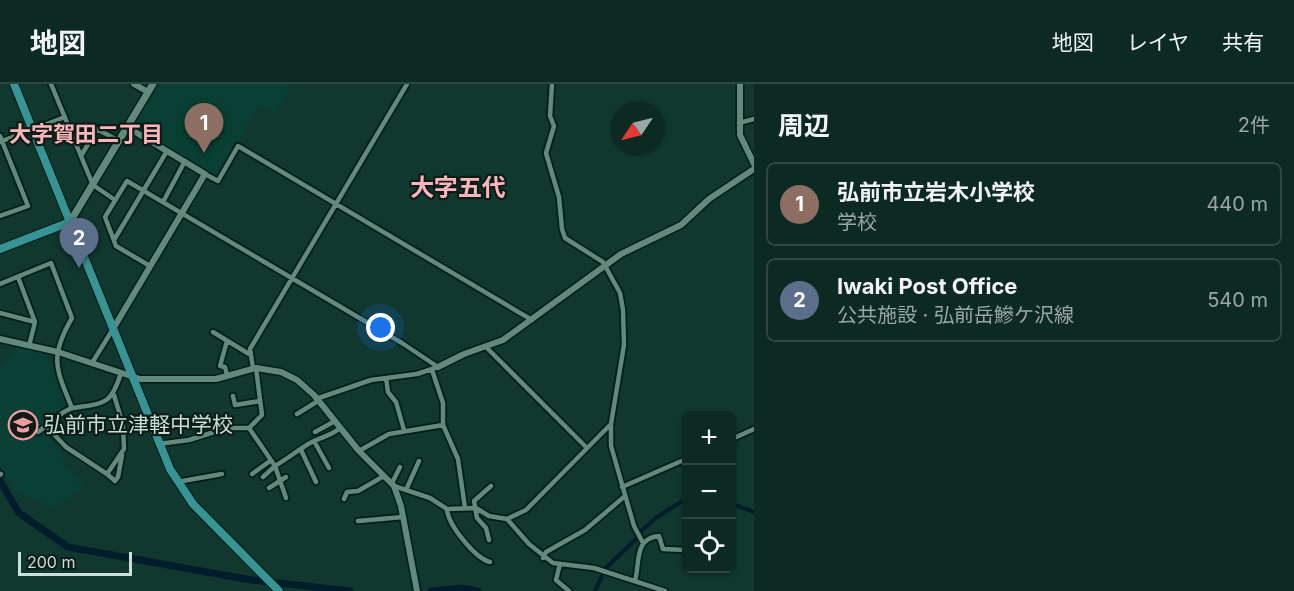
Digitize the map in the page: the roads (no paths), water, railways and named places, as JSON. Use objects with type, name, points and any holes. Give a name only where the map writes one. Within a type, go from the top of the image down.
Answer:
[{"type":"main road","points":[[14,84],[158,444],[177,482],[200,512],[279,591]]},
{"type":"main road","points":[[0,249],[70,222],[153,84]]},
{"type":"street","points":[[51,84],[93,185],[116,200]]},
{"type":"street","points":[[134,84],[148,92]]},
{"type":"street","points":[[249,354],[407,84]]},
{"type":"street","points":[[552,84],[550,116],[554,126],[546,153],[559,197],[562,230],[565,238],[605,265],[620,293],[624,345],[611,424],[613,463],[635,530],[643,543]]},
{"type":"street","points":[[740,84],[739,123],[743,145],[754,164]]},
{"type":"street","points":[[0,216],[27,206],[1,140],[65,117]]},
{"type":"street","points":[[739,123],[754,119]]},
{"type":"street","points":[[127,127],[218,181],[238,146],[532,320]]},
{"type":"street","points":[[81,156],[97,129],[119,141]]},
{"type":"street","points":[[114,240],[167,151]]},
{"type":"street","points":[[163,202],[185,161]]},
{"type":"street","points":[[297,414],[317,400],[386,378],[435,369],[464,354],[487,348],[503,340],[605,265],[681,225],[709,199],[754,169]]},
{"type":"street","points":[[92,363],[205,174]]},
{"type":"street","points":[[150,266],[116,246],[105,217],[127,181],[427,358],[435,369],[443,403],[443,425],[458,459],[465,508]]},
{"type":"street","points":[[0,284],[51,263],[72,318],[63,333],[55,366],[72,408]]},
{"type":"street","points":[[18,277],[35,322],[29,346]]},
{"type":"street","points":[[0,313],[35,322]]},
{"type":"street","points":[[158,444],[189,440],[227,428],[249,428],[262,415],[254,368],[249,354],[213,332]]},
{"type":"street","points":[[0,339],[58,352],[132,377],[148,380],[216,379],[254,368],[287,374],[303,384],[359,451],[393,484],[430,498],[447,509],[476,508],[489,516],[507,519],[526,510],[611,424]]},
{"type":"street","points":[[227,340],[220,366],[225,368],[227,375]]},
{"type":"street","points":[[487,348],[586,448]]},
{"type":"street","points":[[46,426],[66,447],[115,481],[118,477],[122,455],[123,425],[114,395],[121,373]]},
{"type":"street","points":[[386,378],[388,392],[396,402],[404,430]]},
{"type":"street","points":[[38,432],[72,408],[84,408],[114,395]]},
{"type":"street","points":[[233,396],[235,405],[260,401]]},
{"type":"street","points":[[315,432],[335,421]]},
{"type":"street","points":[[359,451],[375,440],[404,430],[443,425]]},
{"type":"street","points":[[249,428],[284,478],[286,498]]},
{"type":"street","points":[[263,477],[275,466],[314,441],[325,438],[340,428]]},
{"type":"street","points":[[736,437],[754,429]]},
{"type":"street","points":[[314,441],[329,468]]},
{"type":"street","points":[[302,450],[316,482]]},
{"type":"street","points":[[107,474],[122,455]]},
{"type":"street","points":[[252,474],[270,461]]},
{"type":"street","points":[[406,490],[419,461]]},
{"type":"street","points":[[622,487],[682,461]]},
{"type":"street","points":[[399,467],[393,484],[403,517],[417,591]]},
{"type":"street","points":[[177,482],[222,474]]},
{"type":"street","points":[[344,499],[347,492],[358,491],[384,476]]},
{"type":"street","points":[[269,488],[284,478]]},
{"type":"street","points":[[489,540],[486,528],[477,518],[474,501],[491,486]]},
{"type":"street","points":[[543,558],[546,552],[597,521],[625,496]]},
{"type":"street","points":[[447,509],[451,525],[482,560],[490,562]]},
{"type":"street","points":[[358,520],[403,517]]},
{"type":"street","points":[[507,519],[543,558],[560,564],[594,568],[665,591]]},
{"type":"street","points":[[635,581],[639,548],[643,543],[659,536],[663,549],[667,551],[682,550]]},
{"type":"street","points":[[560,564],[556,580],[569,591]]},
{"type":"waterway","points":[[0,481],[19,513],[68,547],[251,580],[350,591]]},
{"type":"waterway","points":[[640,532],[657,517],[682,501]]},
{"type":"waterway","points":[[736,505],[754,512]]},
{"type":"waterway","points":[[605,569],[639,536]]},
{"type":"waterway","points":[[595,591],[602,576]]},
{"type":"waterway","points":[[431,591],[462,588],[478,591]]},
{"type":"place","name":"弘前市立岩木小学校","points":[[204,153]]},
{"type":"place","name":"Iwaki Post Office","points":[[79,268]]},
{"type":"place","name":"弘前市立津軽中学校","points":[[23,425]]},
{"type":"district","name":"大字賀田二丁目","points":[[86,134]]},
{"type":"district","name":"大字五代","points":[[458,188]]}]
